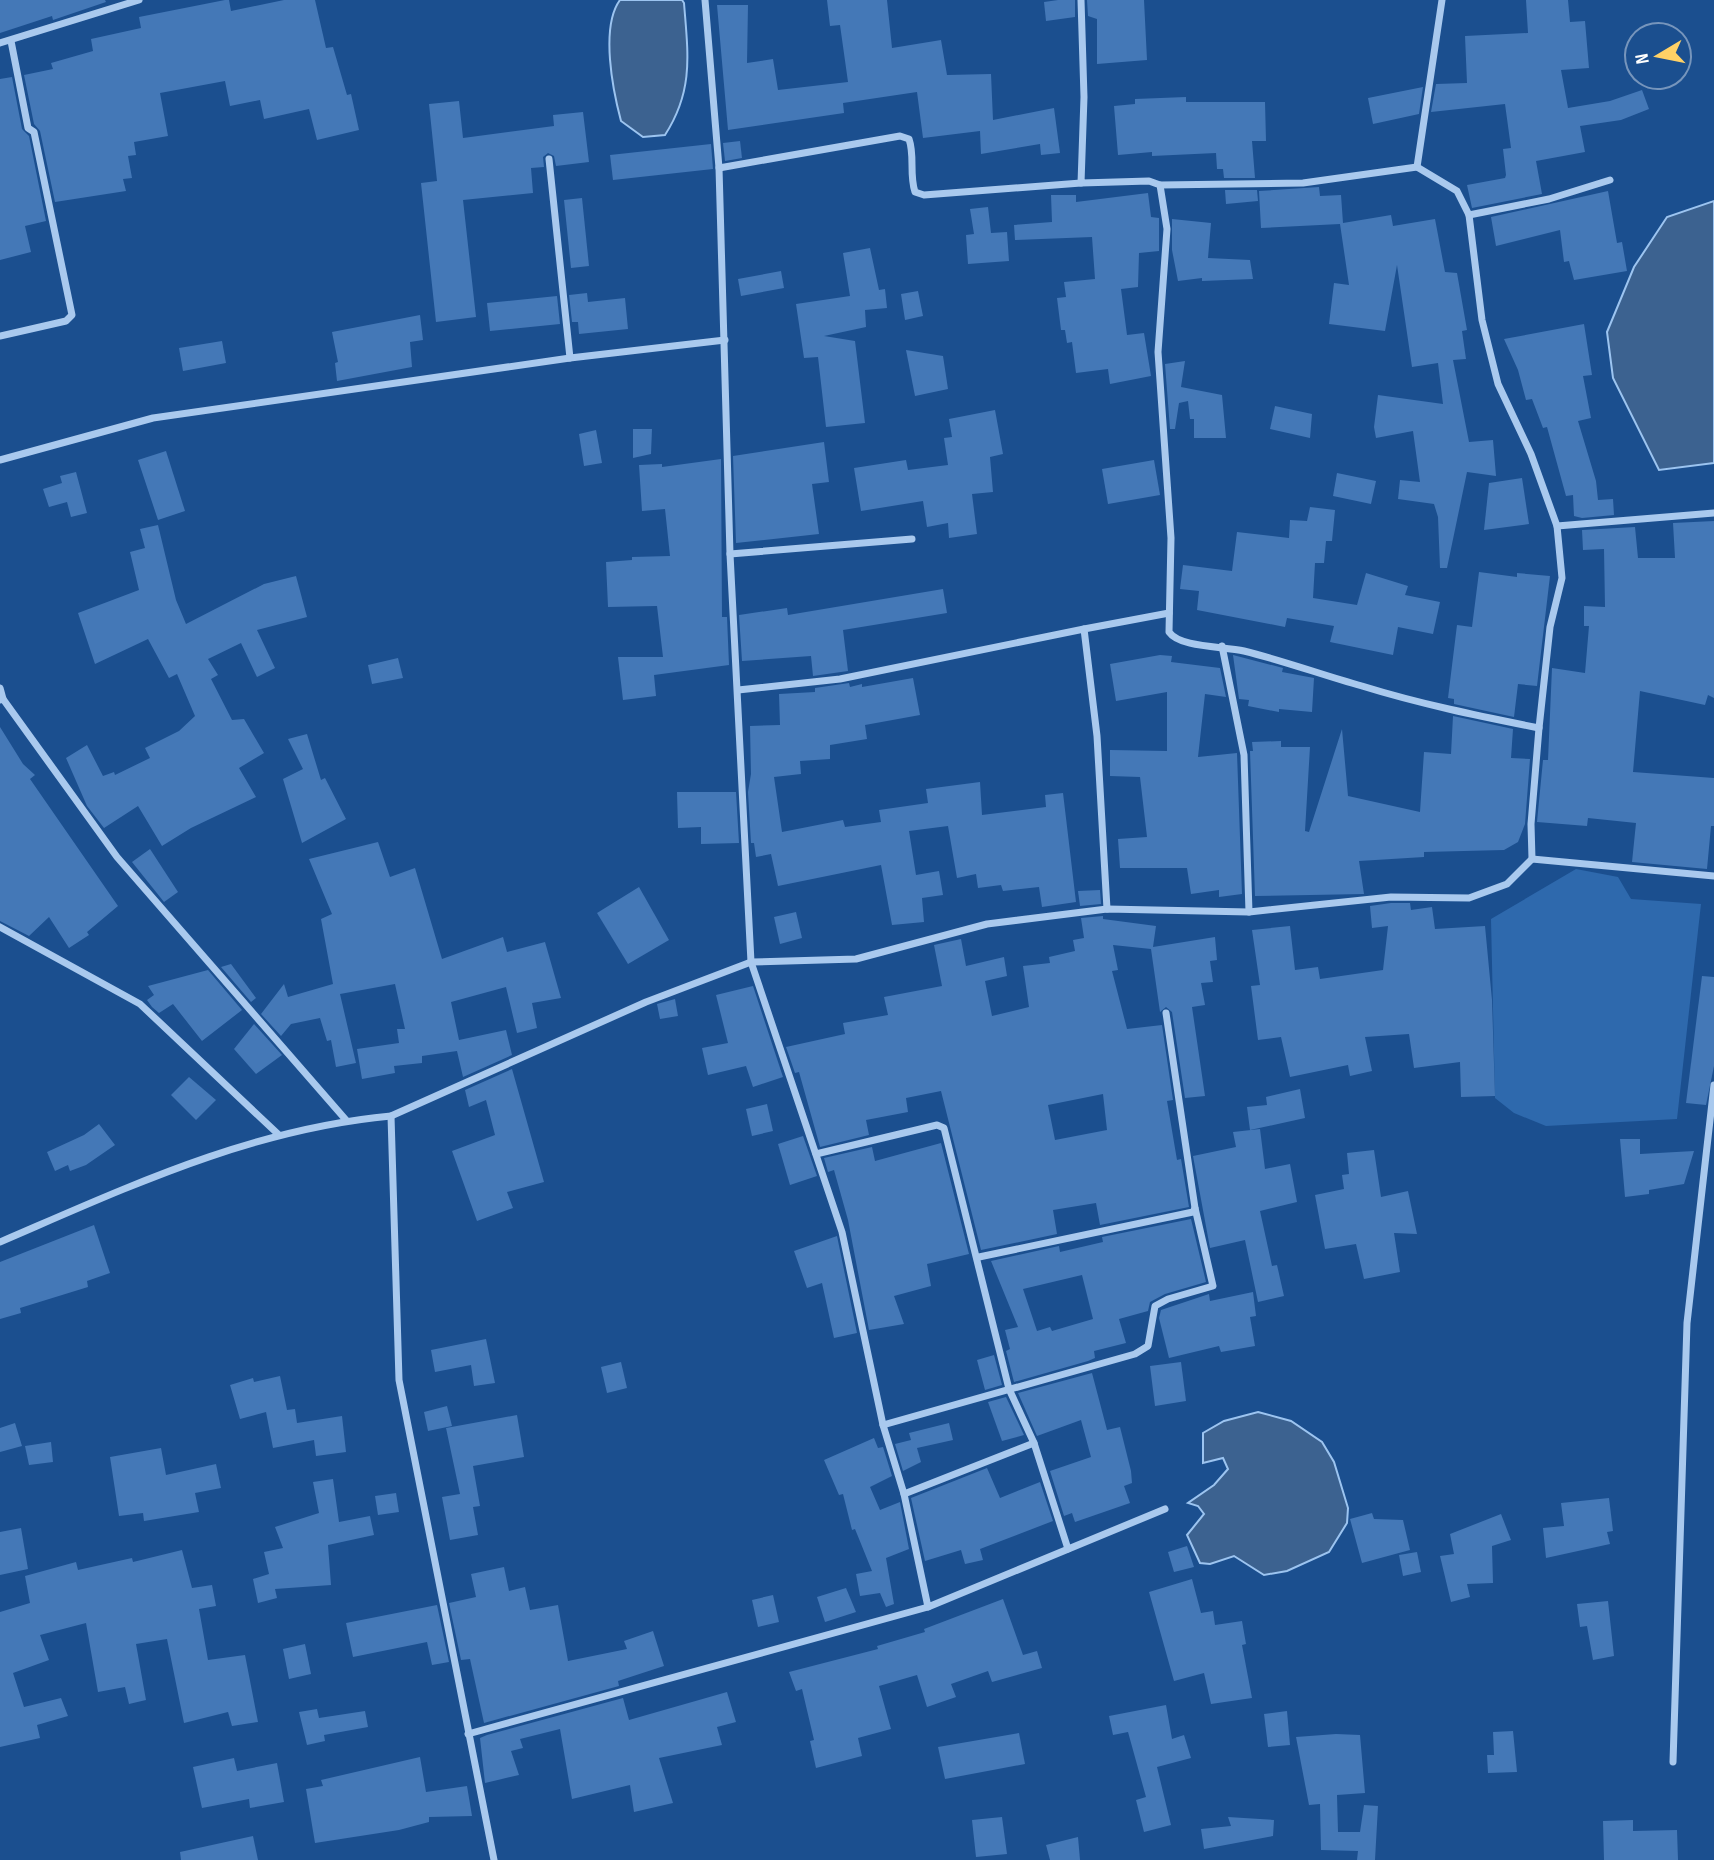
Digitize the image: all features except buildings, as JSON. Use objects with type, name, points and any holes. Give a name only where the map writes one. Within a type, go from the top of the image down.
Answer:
[{"type":"street","points":[[0,43],[138,0]]},
{"type":"street","points":[[705,0],[719,169],[730,554],[751,962],[842,1232],[883,1424],[904,1494],[928,1607]]},
{"type":"street","points":[[1081,0],[1084,97],[1081,183]]},
{"type":"street","points":[[1417,167],[1442,0]]},
{"type":"street","points":[[0,336],[66,321],[72,315],[34,132],[28,128],[11,41]]},
{"type":"street","points":[[0,1242],[175,1166],[279,1135],[346,1120],[391,1116],[646,1002],[751,962],[856,959],[987,924],[1107,909],[1249,912],[1391,897],[1469,898],[1507,884],[1532,859],[1531,824],[1539,727],[1550,628],[1562,578],[1558,526],[1531,454],[1498,384],[1482,320],[1469,215],[1457,191],[1417,167],[1303,183],[1081,183],[924,195],[915,192],[911,178],[912,147],[909,139],[900,136],[719,169]]},
{"type":"street","points":[[549,159],[570,358]]},
{"type":"street","points":[[1469,215],[1549,200],[1610,180]]},
{"type":"street","points":[[1160,185],[1167,229],[1158,352],[1171,538],[1169,632],[1175,639],[1222,646],[1300,664],[1360,686],[1443,709],[1539,727]]},
{"type":"street","points":[[0,460],[153,418],[570,358],[725,340]]},
{"type":"street","points":[[1558,526],[1714,513]]},
{"type":"street","points":[[730,554],[912,539]]},
{"type":"street","points":[[738,690],[841,679],[1169,613]]},
{"type":"street","points":[[1084,629],[1097,736],[1107,909]]},
{"type":"street","points":[[1222,646],[1244,755],[1249,912]]},
{"type":"street","points":[[0,688],[1,700],[117,857],[346,1120]]},
{"type":"street","points":[[1532,859],[1714,876]]},
{"type":"street","points":[[0,927],[141,1004],[279,1135]]},
{"type":"street","points":[[883,1424],[1135,1354],[1148,1346],[1156,1306],[1168,1299],[1211,1288],[1195,1208],[1166,1013]]},
{"type":"street","points":[[1673,1762],[1687,1323],[1714,1085]]},
{"type":"street","points":[[391,1116],[399,1380],[494,1860]]},
{"type":"street","points":[[816,1154],[937,1125],[944,1128],[979,1257],[1009,1389],[1034,1443],[1068,1549]]},
{"type":"street","points":[[979,1257],[1186,1214],[1195,1208]]},
{"type":"street","points":[[904,1494],[1034,1443]]},
{"type":"street","points":[[468,1734],[928,1607],[1165,1509]]},
{"type":"shaded area","points":[[620,0],[682,0],[684,3],[687,55],[685,87],[681,103],[665,135],[643,137],[621,121],[612,77],[609,42],[614,12]]},
{"type":"shaded area","points":[[1714,201],[1714,463],[1659,470],[1613,378],[1607,332],[1634,267],[1667,217]]},
{"type":"shaded area","points":[[1576,869],[1618,877],[1631,899],[1701,904],[1677,1119],[1546,1126],[1514,1113],[1495,1098],[1491,919]]},
{"type":"shaded area","points":[[1258,1412],[1291,1421],[1322,1442],[1334,1462],[1348,1508],[1347,1523],[1329,1552],[1287,1571],[1264,1575],[1234,1556],[1210,1564],[1200,1563],[1187,1535],[1204,1514],[1198,1506],[1188,1503],[1214,1485],[1228,1469],[1223,1458],[1203,1463],[1203,1433],[1224,1421]]}]
